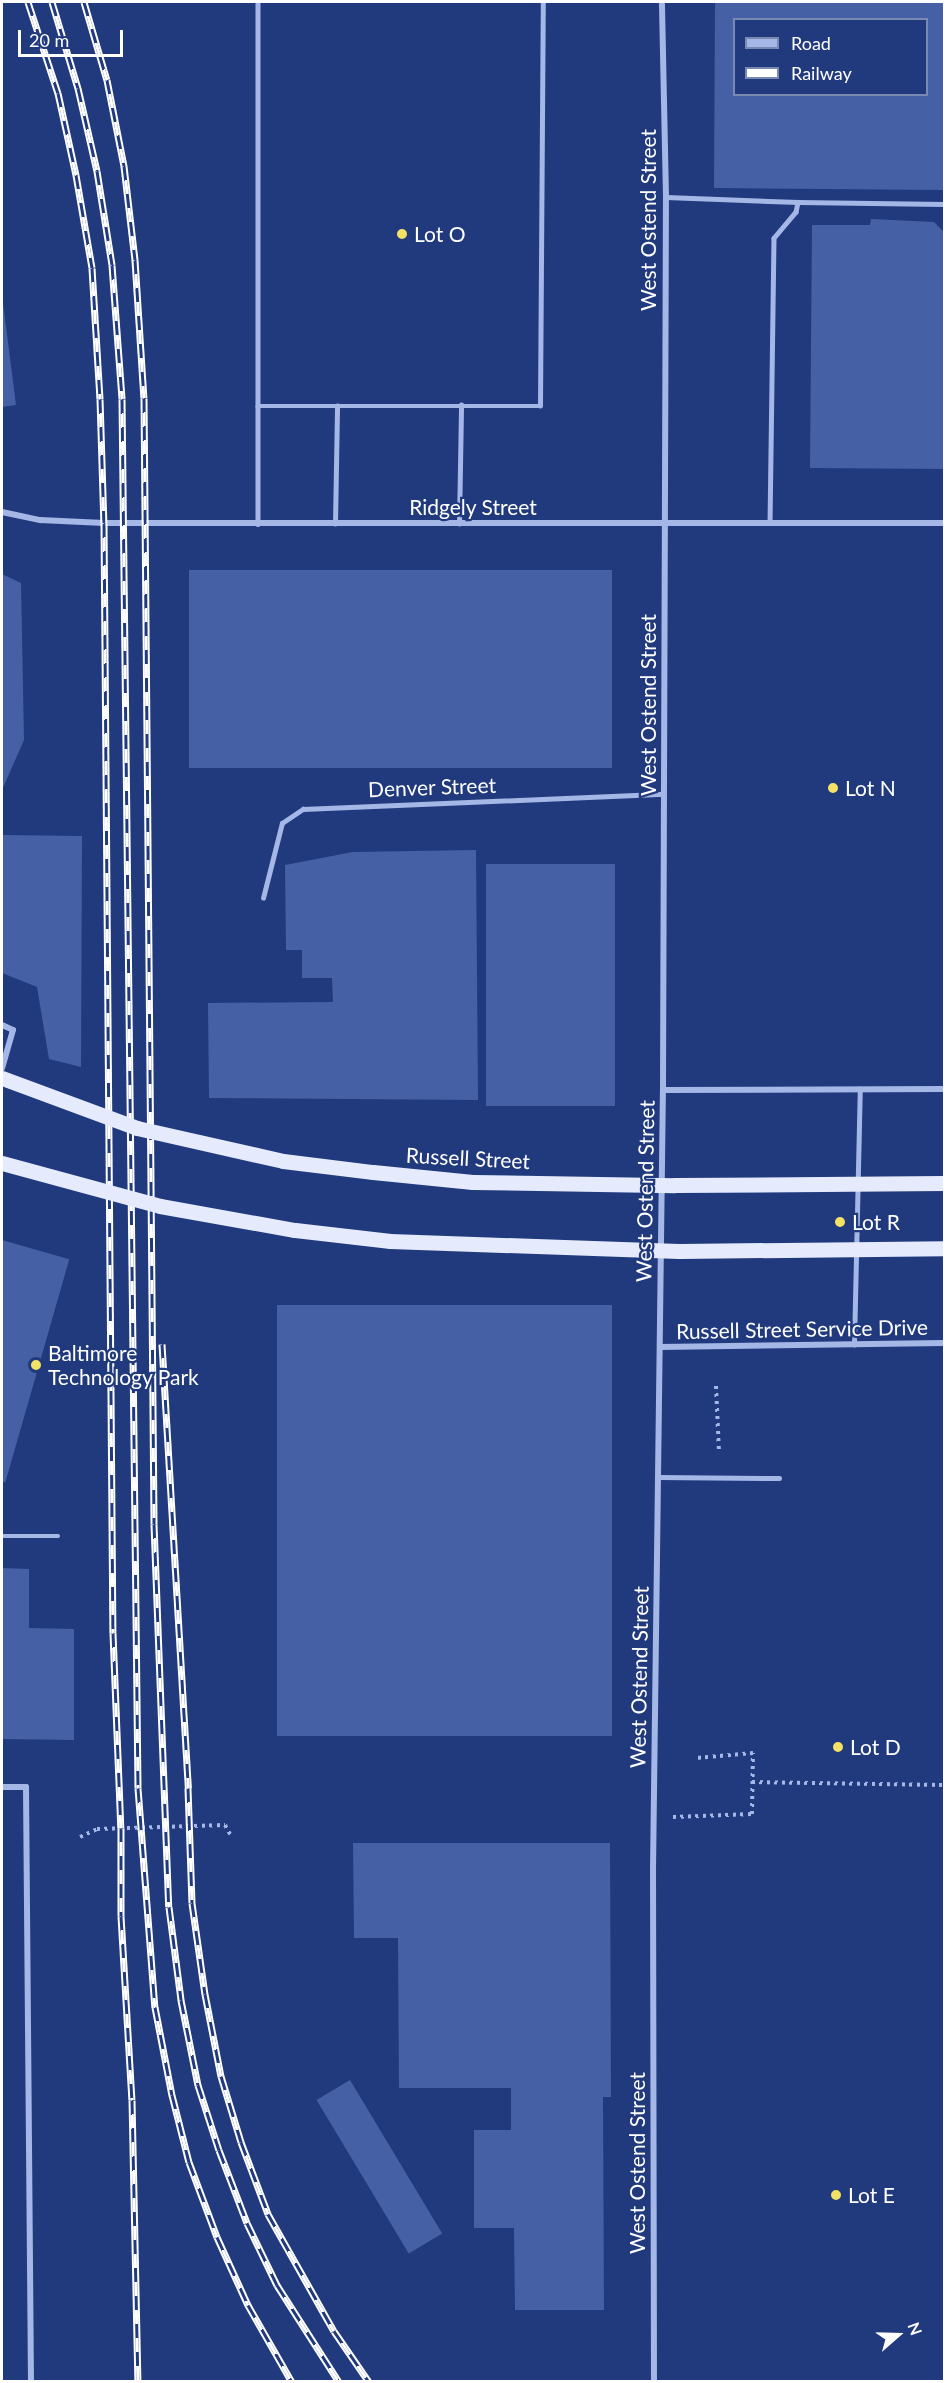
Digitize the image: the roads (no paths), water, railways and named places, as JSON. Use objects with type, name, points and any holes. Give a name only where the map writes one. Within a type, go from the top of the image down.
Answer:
[{"type":"main road","name":"Russell Street","points":[[2,1078],[137,1128],[283,1161],[373,1172],[473,1182],[675,1185],[945,1183]]},
{"type":"main road","points":[[2,1163],[160,1206],[295,1230],[390,1241],[679,1251],[945,1248]]},
{"type":"street","name":"West Ostend Street","points":[[654,2382],[653,1870],[663,1090],[665,524],[666,196],[662,2]]},
{"type":"street","name":"Ridgely Street","points":[[2,512],[40,520],[104,524],[945,523]]},
{"type":"street","points":[[2,1026],[13,1030],[2,1068]]},
{"type":"street","points":[[663,1090],[945,1089]]},
{"type":"street","name":"Russell Street Service Drive","points":[[660,1347],[945,1343]]},
{"type":"street","points":[[2,1787],[26,1787],[31,2382]]},
{"type":"lane","points":[[258,2],[258,524]]},
{"type":"lane","points":[[258,406],[540,406],[543,2]]},
{"type":"lane","points":[[666,196],[798,202],[945,204]]},
{"type":"lane","points":[[770,523],[774,238],[796,212],[798,202]]},
{"type":"lane","points":[[459,524],[461,405]]},
{"type":"lane","points":[[336,524],[337,406]]},
{"type":"lane","name":"Denver Street","points":[[263,898],[282,823],[303,809],[664,794]]},
{"type":"lane","points":[[854,1345],[860,1089]]},
{"type":"lane","points":[[658,1477],[778,1478]]},
{"type":"lane","points":[[2,1536],[58,1536]]},
{"type":"railway","points":[[28,2],[58,93],[76,175],[92,268],[100,399],[104,523],[113,1633],[121,1828],[121,1916],[132,2100],[138,2382]]},
{"type":"railway","points":[[52,2],[78,88],[97,171],[112,265],[122,399],[138,1788],[155,2007],[172,2095],[189,2162],[217,2237],[248,2305],[292,2382]]},
{"type":"railway","points":[[84,2],[107,80],[124,166],[135,260],[144,398],[154,1524],[169,1907],[181,2000],[198,2085],[219,2150],[247,2223],[277,2285],[339,2382]]},
{"type":"railway","points":[[162,1344],[188,1788],[192,1903],[205,1994],[221,2076],[241,2142],[268,2214],[334,2331],[369,2382]]},
{"type":"place","name":"Lot O","points":[[402,234]]},
{"type":"place","name":"Lot N","points":[[833,788]]},
{"type":"place","name":"Lot R","points":[[840,1222]]},
{"type":"place","name":"Baltimore Technology Park","points":[[36,1365]]},
{"type":"place","name":"Lot D","points":[[838,1747]]},
{"type":"place","name":"Lot E","points":[[836,2195]]}]
